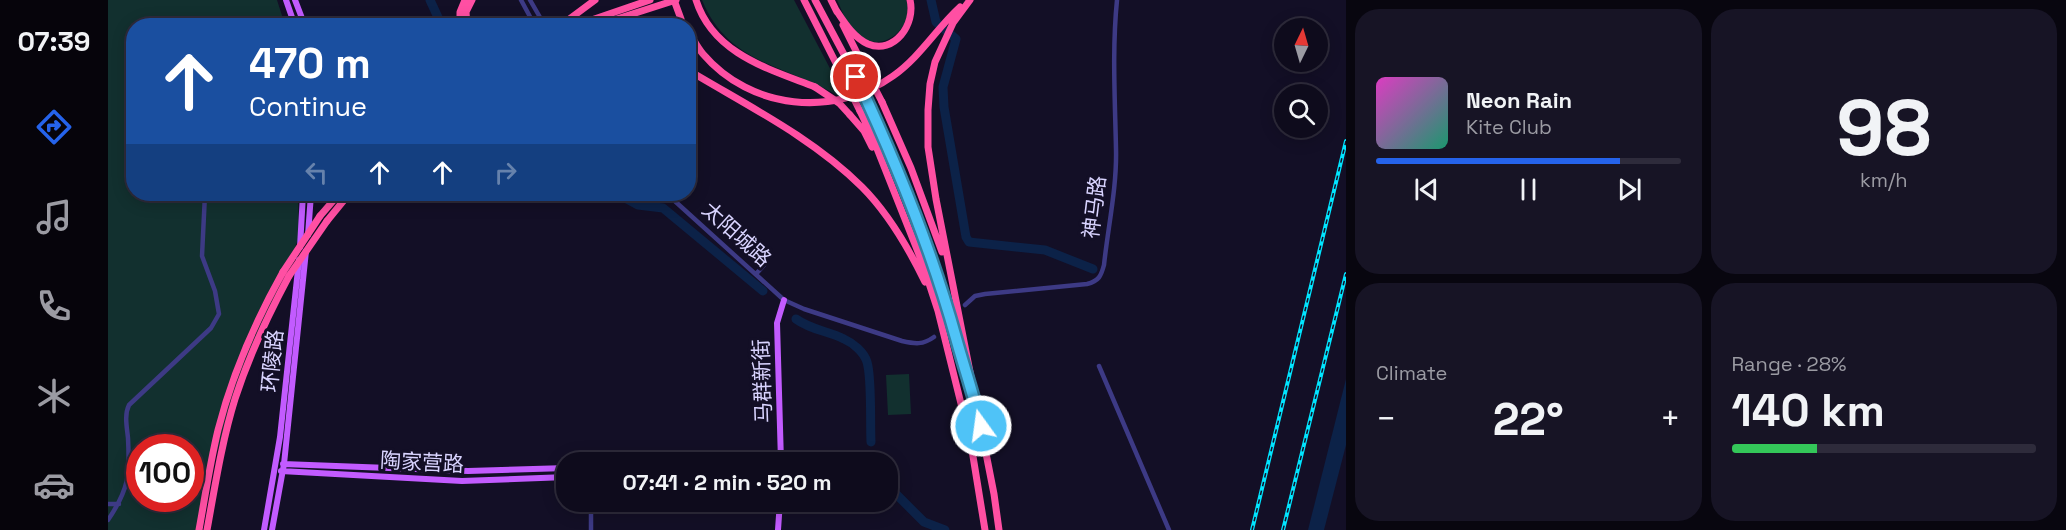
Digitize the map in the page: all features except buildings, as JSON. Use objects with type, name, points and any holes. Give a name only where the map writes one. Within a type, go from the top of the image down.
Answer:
[{"type":"highway","points":[[460,18],[465,0]]},
{"type":"highway","points":[[466,18],[466,12],[472,0]]},
{"type":"highway","points":[[571,18],[595,0]]},
{"type":"highway","points":[[597,18],[650,0]]},
{"type":"highway","points":[[620,18],[675,0],[682,18]]},
{"type":"highway","points":[[696,0],[702,14],[721,40],[746,59],[815,87],[839,103],[864,131],[889,180]]},
{"type":"highway","points":[[804,0],[860,111],[889,180],[938,311],[971,444],[985,530]]},
{"type":"highway","points":[[815,0],[856,77],[890,150],[948,306],[976,407]]},
{"type":"highway","points":[[831,0],[882,102],[923,198],[961,304]]},
{"type":"highway","points":[[836,10],[857,37],[867,43],[885,45],[898,39],[908,24],[911,16],[910,0]]},
{"type":"highway","points":[[696,44],[702,53],[721,71],[752,90],[779,99],[813,103],[843,100],[881,84],[906,66],[938,30],[970,0]]},
{"type":"highway","points":[[950,21],[935,62],[930,84],[928,147],[936,199],[961,304],[976,407],[999,530]]},
{"type":"highway","points":[[696,75],[785,127],[828,157],[855,181],[893,225],[916,263],[938,311]]},
{"type":"highway","points":[[200,530],[218,430],[228,396],[254,328],[286,274],[335,201]]},
{"type":"highway","points":[[324,218],[342,201]]},
{"type":"highway","points":[[207,530],[224,441],[236,398],[261,331],[286,274]]},
{"type":"main road","points":[[286,0],[292,18]]},
{"type":"main road","points":[[295,0],[302,18]]},
{"type":"main road","name":"环陵路","points":[[264,530],[275,467],[298,279],[303,201]]},
{"type":"main road","name":"环陵路","points":[[272,530],[284,468],[303,303],[310,201]]},
{"type":"main road","name":"马群新街","points":[[781,452],[777,323],[784,300]]},
{"type":"main road","name":"陶家营路","points":[[275,467],[462,482],[556,478]]},
{"type":"main road","name":"陶家营路","points":[[284,468],[468,471],[556,468]]},
{"type":"main road","points":[[778,530],[779,512]]},
{"type":"street","points":[[521,0],[531,18]]},
{"type":"street","points":[[530,0],[540,18]]},
{"type":"street","name":"神马路","points":[[961,304],[985,294],[1087,284],[1095,282],[1100,276],[1104,265],[1115,172],[1113,76],[1117,0]]},
{"type":"street","points":[[108,520],[126,488],[129,471],[126,417],[129,405],[211,328],[219,314],[215,291],[202,256],[205,201]]},
{"type":"street","name":"太阳城路","points":[[675,201],[784,300]]},
{"type":"street","points":[[756,274],[764,265]]},
{"type":"street","points":[[784,300],[804,309],[902,341],[916,344],[927,342],[934,337]]},
{"type":"street","points":[[1099,366],[1169,530]]},
{"type":"street","points":[[108,504],[119,504]]},
{"type":"street","points":[[591,512],[591,530]]},
{"type":"green space","points":[[108,0],[277,0],[283,18],[126,18],[126,201],[298,201],[299,237],[211,467],[204,496],[204,434],[126,434],[126,512],[200,512],[196,530],[108,530]]},
{"type":"green space","points":[[702,0],[794,0],[844,95],[840,97],[744,51],[714,22]]},
{"type":"green space","points":[[837,0],[906,0],[907,18],[903,26],[890,38],[873,42],[855,32]]},
{"type":"green space","points":[[909,374],[911,414],[888,415],[886,375]]},
{"type":"water","points":[[1346,379],[1346,445],[1324,530],[1308,530]]},
{"type":"waterway","points":[[430,0],[438,18]]},
{"type":"waterway","points":[[931,0],[936,22],[956,39],[943,87],[944,107],[966,237],[969,242],[1045,250],[1093,269]]},
{"type":"waterway","points":[[631,201],[638,205],[663,208],[763,291]]},
{"type":"waterway","points":[[796,319],[808,326],[838,336],[858,348],[863,355],[867,362],[870,379],[871,442]]},
{"type":"waterway","points":[[898,496],[924,522],[945,530]]},
{"type":"railway","points":[[1252,530],[1346,141]]},
{"type":"railway","points":[[1283,530],[1346,274]]},
{"type":"route","points":[[856,77],[890,150],[933,264],[948,306],[981,426]]}]
